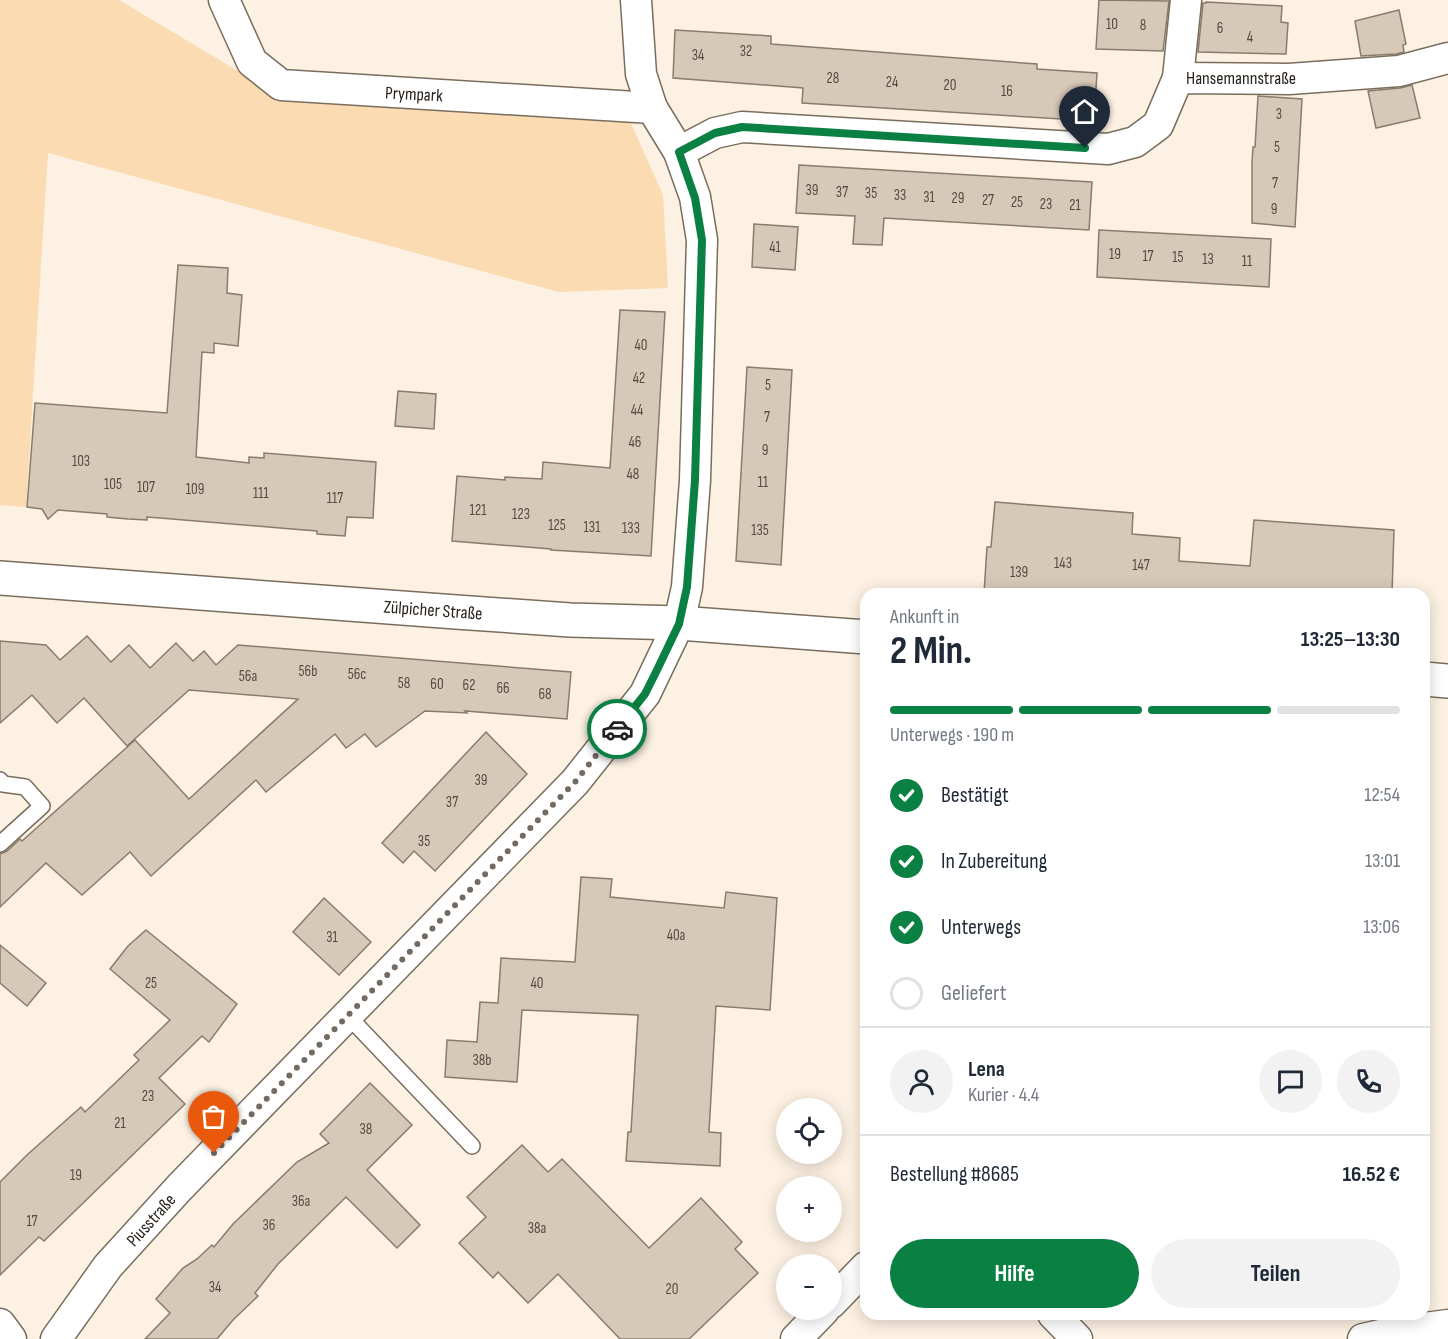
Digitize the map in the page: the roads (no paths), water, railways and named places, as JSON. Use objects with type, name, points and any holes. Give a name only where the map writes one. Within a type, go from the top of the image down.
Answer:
[{"type":"street","name":"Prympark","points":[[224,0],[252,62],[281,85],[652,108]]},
{"type":"street","name":"Piusstraße","points":[[56,1339],[108,1266],[180,1187],[575,782],[645,694],[679,624],[687,587],[695,480],[702,240],[695,198],[679,152],[652,108],[641,74],[636,0]]},
{"type":"street","points":[[1178,78],[1186,0]]},
{"type":"street","name":"Hansemannstraße","points":[[679,152],[715,133],[742,127],[1108,149],[1135,142],[1158,125],[1178,78],[1289,79],[1399,71],[1448,58]]},
{"type":"street","name":"Zülpicher Straße","points":[[0,578],[570,620],[679,624],[860,637]]},
{"type":"street","points":[[1430,680],[1448,681]]},
{"type":"street","points":[[842,1292],[860,1274]]},
{"type":"street","points":[[796,1339],[814,1320]]},
{"type":"street","points":[[1059,1320],[1077,1339]]},
{"type":"street","points":[[0,1324],[11,1339]]},
{"type":"street","points":[[1363,1339],[1394,1332],[1448,1325]]},
{"type":"lane","points":[[0,780],[3,784],[25,787],[42,806],[0,844]]},
{"type":"lane","points":[[347,1016],[472,1146]]}]
